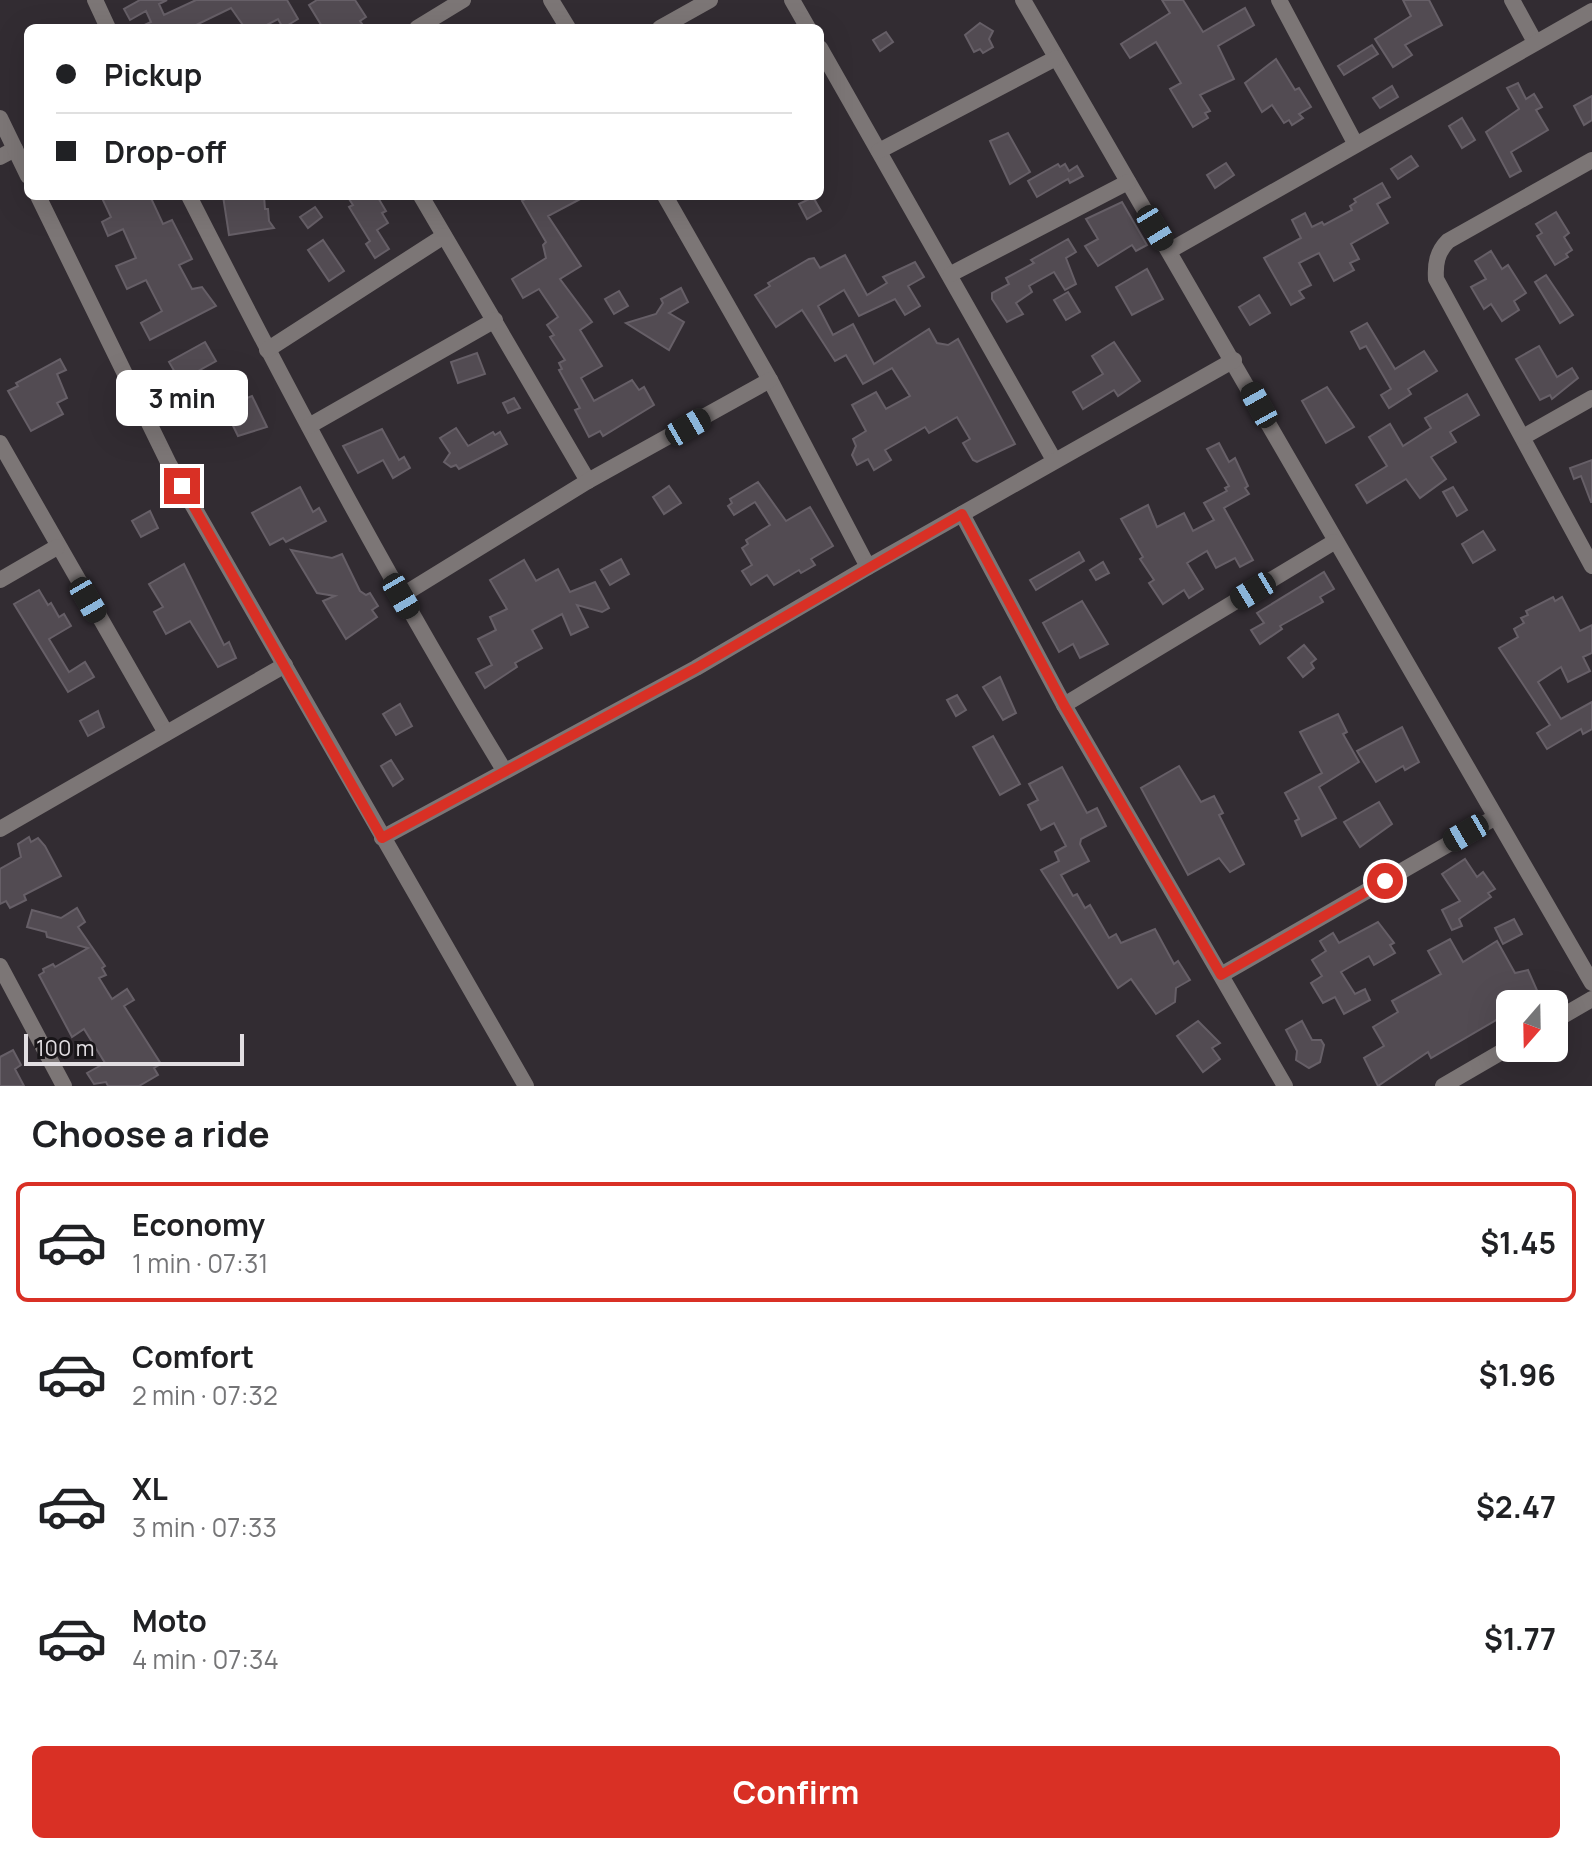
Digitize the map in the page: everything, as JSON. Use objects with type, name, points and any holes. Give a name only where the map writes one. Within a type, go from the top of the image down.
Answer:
[{"type":"street","points":[[95,0],[106,24]]},
{"type":"street","points":[[424,24],[463,0]]},
{"type":"street","points":[[551,0],[566,24]]},
{"type":"street","points":[[667,24],[710,0]]},
{"type":"street","points":[[792,0],[806,24]]},
{"type":"street","points":[[1023,0],[1592,983]]},
{"type":"street","points":[[1279,0],[1355,143]]},
{"type":"street","points":[[1512,0],[1535,42]]},
{"type":"street","points":[[1169,251],[1592,11]]},
{"type":"street","points":[[824,55],[1054,460]]},
{"type":"street","points":[[879,151],[1056,58]]},
{"type":"street","points":[[0,118],[8,153],[24,171]]},
{"type":"street","points":[[1592,160],[1448,241],[1437,258],[1436,279],[1592,566]]},
{"type":"street","points":[[951,274],[1128,182]]},
{"type":"street","points":[[40,200],[169,464],[526,1086]]},
{"type":"street","points":[[191,200],[267,350],[401,596],[504,770]]},
{"type":"street","points":[[423,200],[588,481]]},
{"type":"street","points":[[667,200],[770,380],[868,567]]},
{"type":"street","points":[[267,350],[444,236]]},
{"type":"street","points":[[309,426],[495,320]]},
{"type":"street","points":[[382,838],[696,668],[1054,460],[1234,360]]},
{"type":"street","points":[[401,596],[588,481],[770,380]]},
{"type":"street","points":[[1523,437],[1592,398]]},
{"type":"street","points":[[0,443],[166,733]]},
{"type":"street","points":[[962,514],[1064,705],[1285,1086]]},
{"type":"street","points":[[1064,705],[1334,542]]},
{"type":"street","points":[[0,580],[57,547]]},
{"type":"street","points":[[0,829],[285,665]]},
{"type":"street","points":[[1221,975],[1494,818]]},
{"type":"street","points":[[0,966],[64,1086]]},
{"type":"street","points":[[1568,1013],[1592,999]]},
{"type":"street","points":[[1443,1086],[1496,1055]]},
{"type":"building","points":[[140,0],[167,0],[159,4],[164,15],[196,0],[287,0],[298,19],[290,24],[281,24],[278,19],[269,24],[242,24],[231,8],[198,24],[147,24],[151,22],[146,11],[130,20],[124,9]]},
{"type":"building","points":[[317,0],[355,0],[366,17],[360,21],[362,24],[321,24],[309,5]]},
{"type":"building","points":[[1162,0],[1183,0],[1203,32],[1245,8],[1254,25],[1218,46],[1234,79],[1200,95],[1210,111],[1205,113],[1208,118],[1193,127],[1170,89],[1181,83],[1156,42],[1130,58],[1121,44],[1170,13]]},
{"type":"building","points":[[1403,0],[1429,0],[1442,25],[1405,45],[1412,55],[1393,67],[1375,39],[1411,16]]},
{"type":"building","points":[[980,23],[993,31],[989,39],[993,47],[983,53],[980,49],[974,52],[965,35]]},
{"type":"building","points":[[886,32],[893,42],[880,51],[873,40]]},
{"type":"building","points":[[1372,45],[1378,54],[1344,75],[1338,66]]},
{"type":"building","points":[[1276,59],[1295,90],[1299,88],[1311,107],[1299,114],[1303,118],[1292,125],[1289,120],[1284,123],[1272,105],[1262,112],[1245,83]]},
{"type":"building","points":[[1518,83],[1526,99],[1534,94],[1542,107],[1536,110],[1548,130],[1511,152],[1521,171],[1510,177],[1486,132],[1519,109],[1507,88]]},
{"type":"building","points":[[1392,86],[1398,97],[1380,108],[1373,98]]},
{"type":"building","points":[[1592,96],[1592,120],[1584,125],[1574,106]]},
{"type":"building","points":[[1462,118],[1475,140],[1462,148],[1449,126]]},
{"type":"building","points":[[1008,133],[1030,172],[1010,184],[990,141]]},
{"type":"building","points":[[1411,156],[1418,166],[1398,179],[1391,169]]},
{"type":"building","points":[[1226,163],[1234,175],[1215,188],[1207,175]]},
{"type":"building","points":[[1058,164],[1060,167],[1065,164],[1069,171],[1077,166],[1083,176],[1070,183],[1068,179],[1037,197],[1028,181]]},
{"type":"building","points":[[1382,183],[1390,197],[1377,204],[1388,223],[1351,244],[1359,259],[1350,263],[1354,270],[1334,281],[1319,253],[1299,263],[1311,285],[1299,291],[1304,298],[1291,305],[1264,258],[1301,238],[1292,220],[1305,213],[1312,227],[1322,222],[1324,225],[1352,210],[1350,206],[1356,202],[1354,199]]},
{"type":"building","points":[[103,200],[152,200],[163,224],[172,220],[192,259],[179,265],[192,289],[202,287],[216,306],[150,340],[141,323],[162,311],[146,280],[127,289],[116,266],[136,258],[123,229],[108,236],[102,222],[111,217]]},
{"type":"building","points":[[224,200],[264,200],[269,221],[274,228],[229,235]]},
{"type":"building","points":[[350,200],[379,200],[386,211],[382,213],[388,223],[377,230],[389,249],[375,258],[366,244],[370,241],[349,207],[353,205]]},
{"type":"building","points":[[578,200],[548,216],[581,266],[560,279],[592,322],[580,330],[602,366],[581,378],[594,401],[632,380],[639,390],[644,387],[654,405],[603,436],[600,431],[589,437],[575,410],[580,408],[559,370],[562,369],[559,363],[565,360],[550,337],[554,335],[547,325],[558,317],[539,289],[523,298],[512,279],[546,258],[543,245],[546,242],[522,201]]},
{"type":"building","points":[[815,200],[821,211],[807,219],[799,204]]},
{"type":"building","points":[[1122,202],[1147,245],[1136,251],[1132,245],[1098,266],[1085,246],[1098,239],[1086,219]]},
{"type":"building","points":[[315,207],[322,217],[308,228],[300,217]]},
{"type":"building","points":[[1556,212],[1569,233],[1564,237],[1572,250],[1566,254],[1568,257],[1555,265],[1537,236],[1542,233],[1536,224]]},
{"type":"building","points":[[1068,239],[1076,252],[1066,258],[1076,284],[1065,290],[1054,272],[1029,286],[1032,292],[1016,303],[1023,314],[1007,322],[992,299],[992,293],[1009,284],[1006,278],[1034,263],[1031,260]]},
{"type":"building","points":[[323,240],[344,271],[329,281],[308,250]]},
{"type":"building","points":[[1491,251],[1502,269],[1508,265],[1526,293],[1514,301],[1519,310],[1502,321],[1491,304],[1484,309],[1471,287],[1486,279],[1475,261]]},
{"type":"building","points":[[845,255],[867,295],[887,283],[883,277],[915,262],[924,277],[908,286],[920,306],[905,315],[895,299],[859,316],[844,290],[818,306],[833,335],[853,324],[874,364],[929,329],[937,343],[948,345],[958,339],[1015,444],[977,462],[963,443],[970,439],[957,417],[929,433],[925,427],[885,450],[891,460],[874,470],[868,459],[857,465],[852,455],[856,446],[853,439],[866,431],[852,405],[876,392],[886,409],[910,396],[892,368],[863,384],[846,355],[835,361],[802,310],[776,327],[755,295],[770,286],[768,283],[809,259],[814,258],[820,268]]},
{"type":"building","points":[[1147,269],[1163,299],[1132,315],[1116,287]]},
{"type":"building","points":[[1546,275],[1573,315],[1560,323],[1535,282]]},
{"type":"building","points":[[681,288],[688,302],[669,313],[684,322],[669,350],[626,323],[656,314],[663,303],[661,299]]},
{"type":"building","points":[[619,291],[628,306],[614,314],[605,299]]},
{"type":"building","points":[[1068,292],[1080,312],[1066,320],[1054,300]]},
{"type":"building","points":[[1259,295],[1270,313],[1250,325],[1239,307]]},
{"type":"building","points":[[1367,323],[1395,369],[1424,351],[1437,371],[1408,389],[1411,394],[1389,408],[1381,395],[1391,389],[1366,346],[1360,349],[1351,332]]},
{"type":"building","points":[[205,342],[216,361],[180,381],[169,362]]},
{"type":"building","points":[[1114,342],[1140,381],[1118,396],[1114,390],[1083,409],[1073,392],[1103,374],[1092,356]]},
{"type":"building","points":[[1539,346],[1557,377],[1572,368],[1578,378],[1552,399],[1550,395],[1540,400],[1516,359]]},
{"type":"building","points":[[477,353],[485,374],[458,383],[451,362]]},
{"type":"building","points":[[60,359],[66,370],[57,374],[67,398],[57,403],[63,414],[31,431],[8,391],[18,386],[16,383]]},
{"type":"building","points":[[1327,387],[1354,427],[1326,443],[1302,401]]},
{"type":"building","points":[[233,388],[237,396],[244,393],[247,398],[252,396],[267,427],[238,436],[218,395]]},
{"type":"building","points":[[1467,394],[1479,415],[1450,432],[1456,442],[1431,457],[1446,479],[1420,498],[1406,479],[1367,503],[1356,485],[1387,466],[1369,437],[1390,424],[1403,446],[1431,428],[1425,418]]},
{"type":"building","points":[[514,398],[520,408],[508,413],[503,403]]},
{"type":"building","points":[[456,428],[468,446],[493,432],[495,435],[500,432],[507,444],[459,469],[456,465],[451,467],[444,462],[450,453],[440,438]]},
{"type":"building","points":[[382,429],[399,460],[404,457],[410,468],[393,478],[383,460],[358,473],[343,446]]},
{"type":"building","points":[[1219,443],[1229,462],[1235,458],[1248,486],[1245,488],[1249,494],[1224,508],[1253,560],[1240,567],[1235,558],[1216,568],[1207,551],[1187,563],[1203,589],[1189,598],[1184,590],[1163,604],[1149,583],[1154,580],[1121,519],[1148,505],[1157,527],[1184,513],[1193,531],[1214,520],[1204,503],[1227,491],[1225,488],[1229,486],[1207,449]]},
{"type":"building","points":[[1592,460],[1591,502],[1581,476],[1574,479],[1570,468]]},
{"type":"building","points":[[758,482],[786,521],[810,507],[833,546],[811,559],[815,565],[801,573],[799,570],[774,585],[767,575],[751,585],[742,571],[752,565],[742,548],[748,544],[746,540],[770,525],[755,502],[734,515],[728,506],[732,503],[730,499]]},
{"type":"building","points":[[669,486],[681,503],[664,514],[653,497]]},
{"type":"building","points":[[300,487],[313,512],[319,508],[326,521],[286,542],[283,538],[270,545],[252,513]]},
{"type":"building","points":[[1453,487],[1467,510],[1457,516],[1443,492]]},
{"type":"building","points":[[150,511],[158,528],[141,537],[132,521]]},
{"type":"building","points":[[1483,531],[1495,550],[1473,563],[1462,544]]},
{"type":"building","points":[[291,550],[332,558],[342,554],[360,591],[366,595],[370,593],[378,606],[372,610],[377,617],[346,639],[323,601],[335,596],[317,593]]},
{"type":"building","points":[[1079,552],[1084,561],[1036,590],[1030,580]]},
{"type":"building","points":[[621,559],[629,574],[610,585],[601,570]]},
{"type":"building","points":[[524,560],[536,581],[558,569],[570,592],[595,582],[609,608],[602,612],[577,605],[588,627],[571,635],[562,614],[532,630],[542,648],[515,663],[517,667],[485,688],[476,673],[492,665],[478,639],[496,630],[490,617],[507,609],[490,580]]},
{"type":"building","points":[[1103,562],[1109,573],[1096,580],[1090,570]]},
{"type":"building","points":[[184,564],[224,645],[229,642],[236,658],[218,667],[190,621],[166,634],[154,612],[163,607],[149,584]]},
{"type":"building","points":[[1324,572],[1334,589],[1320,597],[1323,602],[1280,626],[1282,629],[1260,644],[1251,630],[1264,623],[1257,613]]},
{"type":"building","points":[[39,590],[48,605],[51,603],[59,617],[64,614],[71,626],[49,639],[69,672],[85,662],[94,677],[68,692],[14,604]]},
{"type":"building","points":[[1553,597],[1555,601],[1562,597],[1580,631],[1592,625],[1592,653],[1583,657],[1590,671],[1568,682],[1561,667],[1538,682],[1561,719],[1592,702],[1592,729],[1583,734],[1581,729],[1547,749],[1537,733],[1550,725],[1499,648],[1518,637],[1514,629],[1524,623],[1521,618],[1528,615],[1526,611]]},
{"type":"building","points":[[1082,601],[1108,644],[1080,658],[1073,644],[1059,652],[1043,623]]},
{"type":"building","points":[[1304,645],[1316,659],[1311,663],[1314,668],[1303,677],[1288,658]]},
{"type":"building","points":[[1000,677],[1016,713],[1003,720],[983,687]]},
{"type":"building","points":[[957,695],[966,710],[956,716],[947,700]]},
{"type":"building","points":[[400,704],[412,726],[396,735],[383,714]]},
{"type":"building","points":[[98,711],[104,727],[88,736],[80,721]]},
{"type":"building","points":[[1338,714],[1347,732],[1343,734],[1359,762],[1319,787],[1336,818],[1302,836],[1295,821],[1299,819],[1285,793],[1322,773],[1300,732]]},
{"type":"building","points":[[1402,727],[1419,762],[1405,770],[1403,766],[1376,782],[1357,751]]},
{"type":"building","points":[[993,736],[1020,784],[1000,795],[973,747]]},
{"type":"building","points":[[391,760],[403,779],[393,786],[381,766]]},
{"type":"building","points":[[1179,766],[1201,802],[1214,796],[1223,813],[1219,815],[1244,864],[1230,872],[1219,858],[1188,875],[1141,788]]},
{"type":"building","points":[[1062,767],[1087,813],[1097,808],[1106,826],[1081,839],[1080,844],[1089,861],[1061,875],[1073,896],[1077,894],[1085,908],[1090,905],[1109,938],[1116,934],[1121,943],[1155,929],[1174,964],[1178,961],[1190,980],[1176,988],[1175,1002],[1156,1014],[1131,979],[1118,988],[1041,870],[1059,861],[1055,852],[1066,846],[1054,823],[1041,830],[1028,805],[1038,800],[1029,784]]},
{"type":"building","points":[[1379,802],[1392,824],[1360,847],[1344,822]]},
{"type":"building","points":[[29,837],[31,842],[38,838],[45,846],[61,876],[24,895],[26,900],[10,908],[6,901],[0,904],[0,869],[21,857],[18,844]]},
{"type":"building","points":[[1465,859],[1477,877],[1483,872],[1495,889],[1488,893],[1491,897],[1459,919],[1462,926],[1452,930],[1442,910],[1460,901],[1442,874]]},
{"type":"building","points":[[77,908],[85,922],[78,927],[105,966],[102,968],[106,975],[99,978],[112,999],[127,989],[134,1000],[124,1006],[161,1064],[154,1068],[158,1075],[139,1086],[108,1086],[106,1082],[94,1084],[87,1073],[105,1063],[84,1029],[72,1037],[39,975],[44,972],[43,969],[53,964],[55,967],[88,948],[47,937],[46,932],[27,927],[32,910],[61,918]]},
{"type":"building","points":[[1514,919],[1522,934],[1503,944],[1495,928]]},
{"type":"building","points":[[1378,922],[1394,943],[1390,945],[1395,953],[1374,965],[1369,956],[1341,972],[1355,994],[1365,989],[1370,1000],[1344,1014],[1335,997],[1323,1003],[1311,983],[1322,976],[1312,960],[1326,951],[1320,941],[1333,933],[1339,943]]},
{"type":"building","points":[[1450,939],[1463,962],[1497,941],[1515,973],[1528,970],[1537,990],[1496,990],[1496,1020],[1431,1058],[1428,1052],[1378,1086],[1364,1058],[1384,1046],[1373,1027],[1398,1012],[1392,1001],[1441,974],[1428,951]]},
{"type":"building","points":[[1198,1021],[1220,1043],[1212,1048],[1220,1059],[1203,1072],[1177,1036]]},
{"type":"building","points":[[1302,1021],[1312,1040],[1321,1040],[1324,1045],[1320,1062],[1309,1068],[1296,1060],[1297,1051],[1286,1030]]},
{"type":"building","points":[[13,1050],[21,1065],[15,1069],[24,1086],[0,1086],[0,1057]]},
{"type":"route","points":[[182,486],[382,838],[696,668],[962,514],[1064,705],[1221,975],[1385,881]]}]
